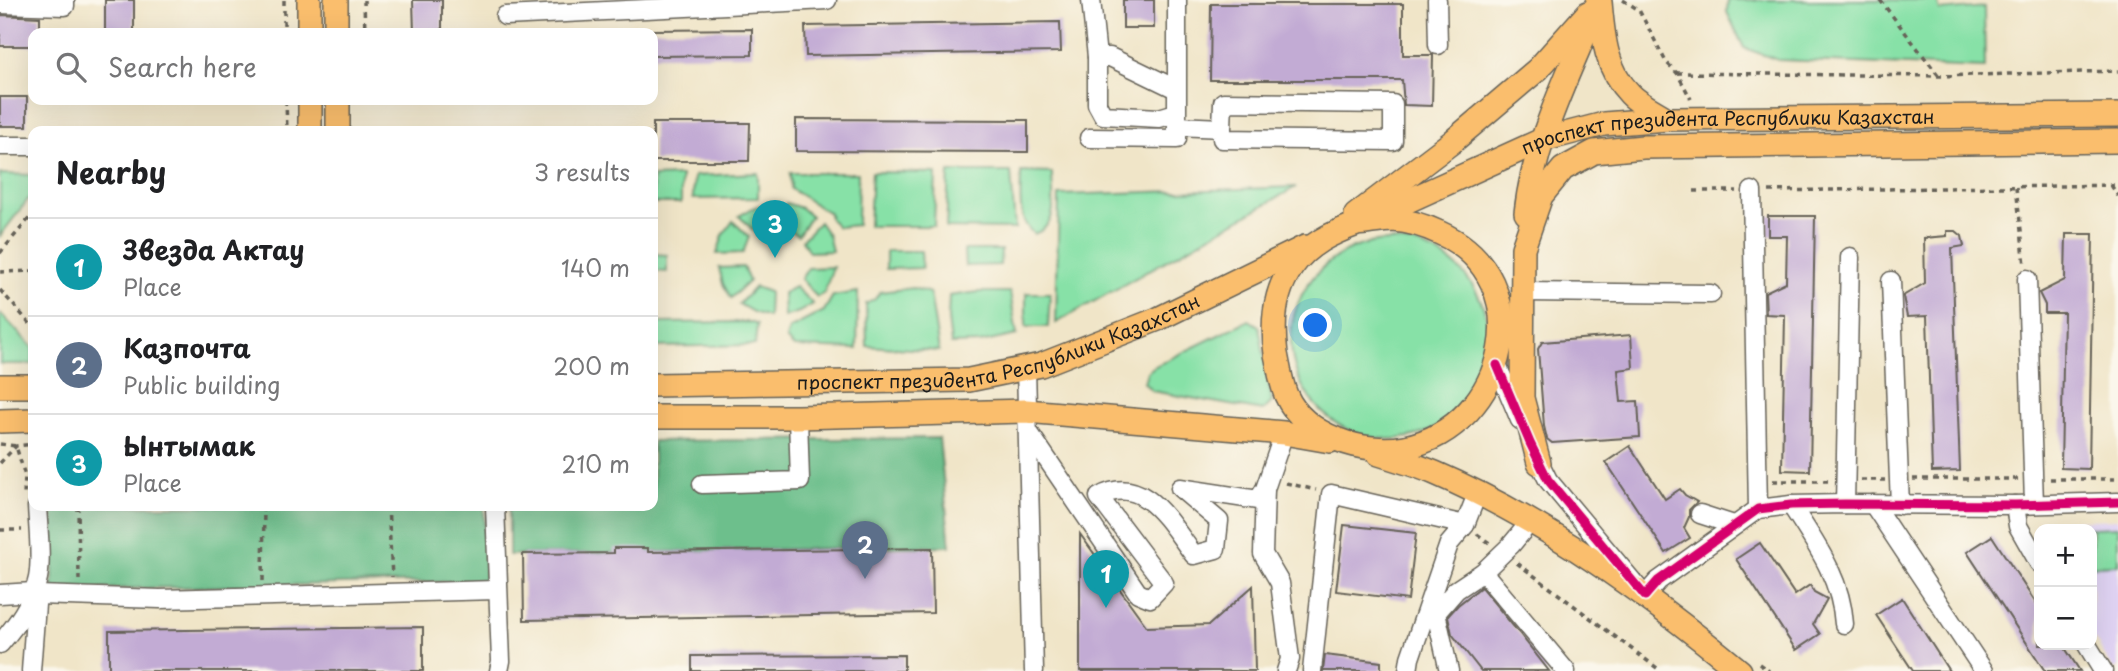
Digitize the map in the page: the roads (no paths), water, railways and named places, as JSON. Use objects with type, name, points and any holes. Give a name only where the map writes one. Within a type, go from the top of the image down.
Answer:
[{"type":"main road","points":[[309,0],[309,28]]},
{"type":"main road","points":[[336,0],[337,28]]},
{"type":"main road","points":[[1599,0],[1604,44],[1611,69],[1630,95],[1667,119]]},
{"type":"main road","points":[[1539,463],[1522,398],[1523,248],[1528,195],[1542,140],[1599,0]]},
{"type":"main road","points":[[1599,0],[1538,69],[1451,142],[1305,251],[1291,268],[1280,290],[1274,339],[1287,397],[1300,415],[1320,431],[1349,444],[1434,472],[1530,522],[1644,596],[1740,671]]},
{"type":"main road","points":[[310,105],[310,126]]},
{"type":"main road","points":[[338,105],[338,126]]},
{"type":"main road","name":"проспект президента Республики Казахстан","points":[[1357,225],[1542,140],[1604,124],[1667,119],[2118,115]]},
{"type":"main road","name":"проспект президента Республики Казахстан","points":[[1523,248],[1541,196],[1563,169],[1594,152],[1643,146],[2118,141]]},
{"type":"main road","points":[[1329,235],[1357,225],[1393,220],[1413,223],[1453,239],[1473,255],[1492,280],[1500,304],[1498,359]]},
{"type":"main road","name":"проспект президента Республики Казахстан","points":[[658,385],[969,380],[1041,365],[1158,319],[1329,235]]},
{"type":"main road","points":[[658,417],[1027,421],[1284,433],[1380,449],[1405,447],[1429,439],[1451,426],[1469,410],[1485,389],[1498,359],[1523,248]]},
{"type":"main road","points":[[0,386],[28,386]]},
{"type":"main road","points":[[0,421],[28,420]]},
{"type":"street","points":[[0,4],[65,6],[65,0]]},
{"type":"street","points":[[505,16],[827,0]]},
{"type":"street","points":[[1091,0],[1097,57],[1097,104],[1103,115],[1159,118],[1222,128]]},
{"type":"street","points":[[1089,138],[1177,139],[1177,0]]},
{"type":"street","points":[[1437,0],[1438,45]]},
{"type":"street","points":[[1097,57],[1110,57],[1176,89]]},
{"type":"street","points":[[1223,102],[1393,104],[1393,141],[1222,139],[1222,128],[1223,102]]},
{"type":"street","points":[[0,146],[28,146]]},
{"type":"street","points":[[1752,191],[1758,509]]},
{"type":"street","points":[[1845,504],[1850,257]]},
{"type":"street","points":[[2027,279],[2034,504]]},
{"type":"street","points":[[1891,281],[1900,505]]},
{"type":"street","points":[[1523,292],[1712,294]]},
{"type":"street","points":[[1498,359],[1548,480],[1644,596],[1658,580],[1758,509],[1791,505],[2118,502]]},
{"type":"street","points":[[1026,368],[1034,671]]},
{"type":"street","points":[[702,484],[800,481],[798,417]]},
{"type":"street","points":[[1027,421],[1138,593],[1150,598],[1164,583],[1099,497],[1113,489],[1138,492],[1152,502],[1194,555],[1216,549],[1219,521],[1180,488],[1258,500],[1267,484],[1284,433]]},
{"type":"street","points":[[1267,484],[1263,554],[1280,583],[1290,659],[1286,671]]},
{"type":"street","points":[[1312,671],[1331,494],[1465,525]]},
{"type":"street","points":[[1408,671],[1449,544],[1465,525],[1477,494]]},
{"type":"street","points":[[1873,504],[1984,671]]},
{"type":"street","points":[[1791,505],[1828,565],[1842,600],[1844,624]]},
{"type":"street","points":[[2015,505],[2018,526],[2034,554]]},
{"type":"street","points":[[31,671],[37,511]]},
{"type":"street","points":[[495,511],[501,661],[499,671]]},
{"type":"street","points":[[1700,514],[1734,526]]},
{"type":"street","points":[[1449,671],[1436,613],[1456,590],[1483,572],[1503,553],[1530,522]]},
{"type":"street","points":[[1483,572],[1566,671]]},
{"type":"street","points":[[0,644],[16,626],[36,588]]},
{"type":"street","points":[[0,594],[36,588],[80,596],[160,599],[497,590]]},
{"type":"street","points":[[2090,650],[2103,671]]},
{"type":"place","name":"Ынтымак","points":[[775,258]]},
{"type":"place","name":"Казпочта","points":[[865,579]]},
{"type":"place","name":"Звезда Актау","points":[[1106,608]]}]
